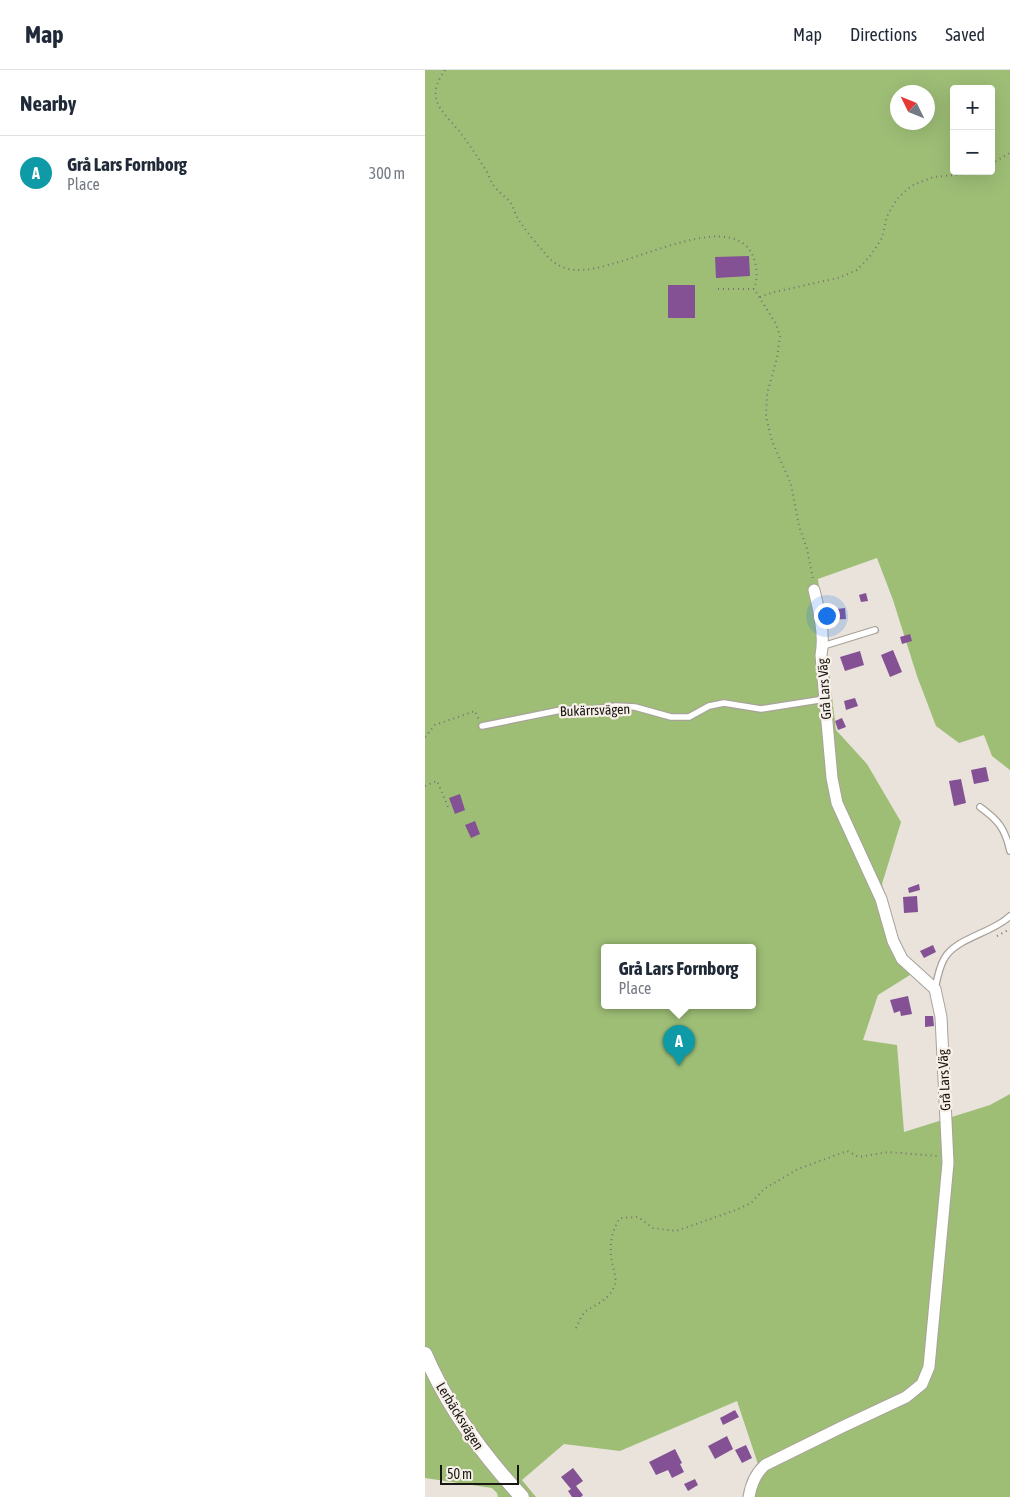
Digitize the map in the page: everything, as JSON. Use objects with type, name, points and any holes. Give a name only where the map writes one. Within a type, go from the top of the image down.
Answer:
[{"type":"street","name":"Grå Lars Väg","points":[[749,1497],[750,1488],[757,1474],[765,1466],[841,1427],[906,1397],[922,1384],[929,1367],[947,1157],[941,1018],[935,989],[902,959],[893,941],[881,899],[837,803],[832,778],[821,655],[823,646],[815,590]]},
{"type":"street","name":"Lerbäcksvägen","points":[[425,1354],[442,1390],[467,1430],[488,1459],[522,1497]]},
{"type":"lane","points":[[823,646],[875,630]]},
{"type":"lane","name":"Bukärrsvägen","points":[[482,726],[561,710],[616,706],[635,707],[671,717],[689,716],[709,706],[724,703],[761,709],[825,699]]},
{"type":"lane","points":[[980,807],[995,818],[1003,830],[1010,851]]},
{"type":"lane","points":[[935,989],[939,969],[949,952],[956,946],[996,926],[1010,916]]},
{"type":"path","points":[[445,70],[438,80],[435,90],[436,99],[441,110],[461,133],[486,170],[493,186],[511,204],[517,218],[554,263],[565,268],[581,271],[599,267],[665,245],[716,237],[732,238],[744,244],[751,251],[757,282],[754,289]]},
{"type":"path","points":[[995,162],[1010,153]]},
{"type":"path","points":[[760,297],[774,292],[838,278],[857,270],[871,255],[882,238],[887,216],[897,199],[911,186],[933,177],[962,175]]},
{"type":"path","points":[[718,289],[754,289]]},
{"type":"path","points":[[754,289],[776,324],[780,336],[777,358],[767,394],[766,417],[772,441],[791,484],[815,590]]},
{"type":"path","points":[[425,737],[435,725],[475,711],[482,726]]},
{"type":"path","points":[[425,786],[437,781],[449,809]]},
{"type":"path","points":[[993,938],[1010,930]]},
{"type":"path","points":[[576,1328],[584,1312],[600,1304],[614,1289],[615,1276],[611,1246],[613,1229],[620,1218],[639,1217],[653,1228],[676,1231],[736,1210],[751,1202],[764,1189],[798,1169],[847,1152],[859,1157],[888,1152],[947,1157]]},
{"type":"green space","points":[[425,70],[1010,70],[1010,770],[992,756],[984,735],[959,743],[936,726],[877,558],[818,579],[836,730],[867,764],[901,822],[882,884],[899,946],[910,975],[878,995],[863,1040],[897,1045],[904,1132],[990,1105],[1010,1094],[1010,1497],[746,1497],[749,1483],[758,1464],[737,1401],[620,1451],[564,1444],[522,1480],[536,1497],[498,1497],[492,1488],[425,1478]]},
{"type":"building","points":[[749,256],[750,276],[716,278],[715,257]]},
{"type":"building","points":[[668,285],[695,285],[695,318],[668,318]]},
{"type":"building","points":[[866,593],[868,601],[861,602],[859,595]]},
{"type":"building","points":[[845,608],[846,619],[830,620],[829,610]]},
{"type":"building","points":[[910,634],[912,641],[902,644],[900,637]]},
{"type":"building","points":[[893,650],[902,672],[890,677],[881,655]]},
{"type":"building","points":[[860,651],[864,665],[845,671],[840,657]]},
{"type":"building","points":[[855,698],[858,706],[846,710],[844,701]]},
{"type":"building","points":[[842,718],[846,727],[838,730],[835,721]]},
{"type":"building","points":[[986,767],[989,781],[974,784],[971,770]]},
{"type":"building","points":[[961,779],[966,803],[954,806],[949,781]]},
{"type":"building","points":[[460,794],[465,810],[455,814],[449,798]]},
{"type":"building","points":[[475,821],[480,834],[471,838],[465,825]]},
{"type":"building","points":[[919,884],[920,890],[909,893],[908,888]]},
{"type":"building","points":[[917,896],[918,912],[904,913],[903,897]]},
{"type":"building","points":[[933,945],[936,952],[924,958],[920,951]]},
{"type":"building","points":[[908,996],[912,1014],[901,1016],[900,1011],[894,1013],[890,1000]]},
{"type":"building","points":[[925,1016],[933,1016],[934,1026],[925,1027]]},
{"type":"building","points":[[735,1410],[739,1417],[723,1425],[720,1418]]},
{"type":"building","points":[[727,1436],[733,1449],[715,1459],[708,1446]]},
{"type":"building","points":[[746,1445],[752,1458],[742,1463],[735,1450]]},
{"type":"building","points":[[675,1449],[684,1472],[672,1478],[668,1470],[656,1475],[649,1462]]},
{"type":"building","points":[[573,1468],[583,1481],[576,1486],[583,1495],[581,1497],[572,1497],[568,1491],[571,1489],[561,1477]]},
{"type":"building","points":[[695,1479],[698,1485],[688,1491],[684,1484]]},
{"type":"place","name":"Grå Lars Fornborg","points":[[679,1066]]}]
